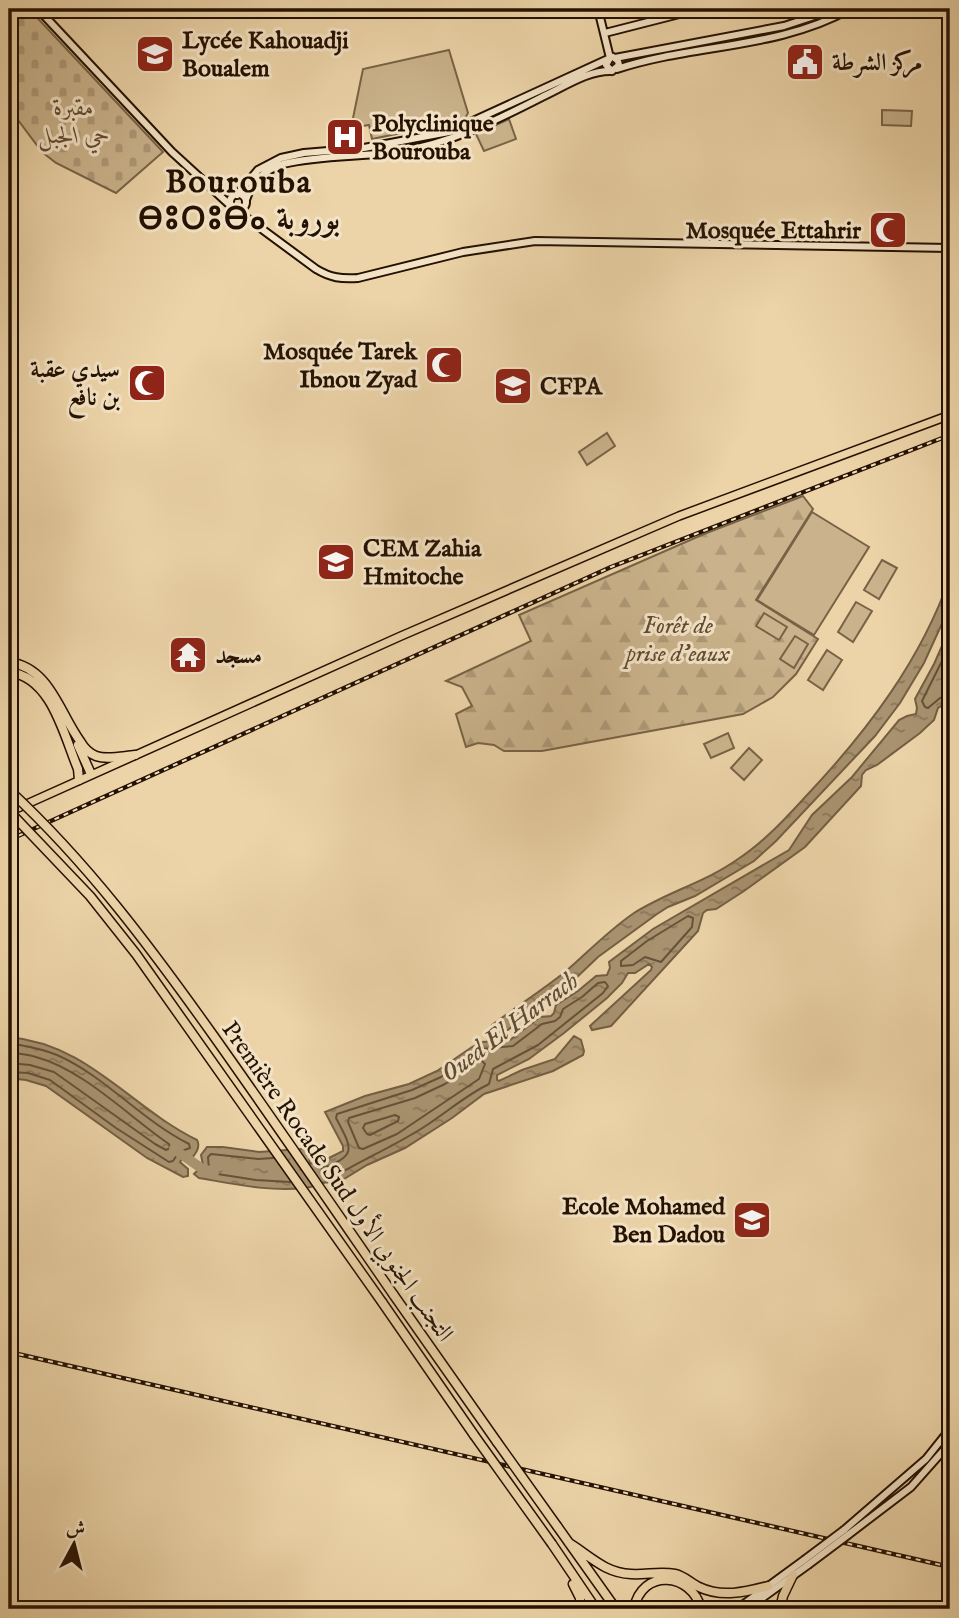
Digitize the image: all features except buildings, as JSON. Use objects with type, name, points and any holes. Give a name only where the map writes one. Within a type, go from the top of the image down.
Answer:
[{"type":"highway","points":[[9,662],[20,664],[38,675],[52,691],[91,774]]},
{"type":"highway","points":[[9,672],[30,679],[42,690],[53,708],[78,769],[79,780]]},
{"type":"highway","points":[[68,725],[85,749],[96,756],[135,755]]},
{"type":"highway","name":"Première Rocade Sud التجنب الجنوبي الأول","points":[[9,790],[70,850],[131,922],[265,1108],[497,1443],[616,1609]]},
{"type":"highway","name":"Première Rocade Sud التجنب الجنوبي الأول","points":[[9,811],[90,896],[136,954],[596,1609]]},
{"type":"highway","points":[[569,1543],[613,1572],[633,1575],[676,1574],[700,1587],[729,1594],[768,1586]]},
{"type":"highway","points":[[552,1545],[577,1591],[580,1609]]},
{"type":"highway","points":[[780,1609],[793,1575]]},
{"type":"highway","points":[[634,1609],[640,1590],[646,1585],[663,1580],[674,1581],[692,1590],[701,1609]]},
{"type":"main road","points":[[9,811],[679,516],[950,415]]},
{"type":"street","points":[[38,9],[172,152],[234,208],[329,277],[358,278],[463,252],[509,244],[564,240],[950,248]]},
{"type":"street","points":[[598,9],[611,58],[619,63],[614,70]]},
{"type":"street","points":[[605,33],[699,9]]},
{"type":"street","points":[[234,208],[235,196],[258,170],[281,158],[374,146],[449,132],[611,58],[785,26],[836,9]]},
{"type":"street","points":[[234,208],[243,209],[255,180],[275,166],[307,160],[397,152],[449,141],[597,72],[783,34],[828,20],[849,9]]},
{"type":"street","points":[[611,58],[606,65],[614,70]]},
{"type":"street","points":[[220,196],[242,195],[249,219]]},
{"type":"street","points":[[846,1532],[926,1458],[950,1429]]},
{"type":"street","points":[[737,1609],[911,1487],[950,1443]]},
{"type":"street","points":[[747,1609],[806,1562]]},
{"type":"green space","name":"مقبرة حي الجبل","points":[[25,9],[29,9],[163,152],[116,193],[56,163],[42,152],[9,108],[9,23]]},
{"type":"green space","points":[[449,50],[468,113],[464,120],[372,139],[369,125],[351,128],[363,69]]},
{"type":"green space","points":[[882,110],[912,111],[911,126],[882,125]]},
{"type":"green space","points":[[509,119],[516,139],[484,151],[476,134]]},
{"type":"green space","points":[[607,433],[615,446],[587,465],[579,452]]},
{"type":"green space","name":"Forêt de prise d'eaux","points":[[803,496],[813,509],[756,600],[818,639],[796,674],[773,697],[743,714],[542,751],[504,751],[494,745],[478,743],[466,747],[456,714],[472,706],[462,687],[446,681],[531,641],[519,615],[704,534]]},
{"type":"green space","points":[[812,512],[869,547],[814,635],[757,600]]},
{"type":"green space","points":[[882,560],[897,568],[879,599],[864,590]]},
{"type":"green space","points":[[856,602],[872,611],[853,642],[838,632]]},
{"type":"green space","points":[[764,613],[787,627],[779,640],[756,626]]},
{"type":"green space","points":[[795,636],[808,644],[794,668],[780,659]]},
{"type":"green space","points":[[827,650],[842,660],[823,690],[808,680]]},
{"type":"green space","points":[[728,733],[734,748],[711,758],[704,744]]},
{"type":"green space","points":[[749,748],[762,760],[744,780],[731,768]]},
{"type":"water","points":[[950,577],[950,606],[924,663],[900,703],[875,736],[776,841],[754,861],[695,896],[657,914],[598,957],[575,979],[505,1032],[490,1032],[492,1025],[565,972],[634,913],[726,867],[775,829],[830,770],[891,693],[924,637]]},
{"type":"water","points":[[950,628],[950,701],[938,708],[934,720],[877,765],[866,770],[862,775],[861,786],[805,847],[744,891],[716,909],[703,913],[698,931],[611,1026],[592,1030],[590,1026],[651,970],[649,964],[635,973],[628,973],[607,998],[529,1059],[497,1075],[497,1080],[555,1059],[574,1036],[581,1040],[583,1055],[553,1071],[484,1094],[405,1148],[367,1165],[336,1184],[327,1182],[292,1189],[265,1188],[199,1178],[194,1174],[203,1165],[201,1155],[207,1147],[259,1152],[301,1149],[316,1144],[321,1147],[321,1153],[309,1156],[310,1164],[343,1151],[325,1112],[365,1096],[409,1084],[437,1071],[482,1042],[510,1040],[540,1017],[551,1016],[556,1005],[596,976],[607,975],[609,962],[653,929],[789,850],[812,815],[852,777],[899,720],[916,714],[915,699]]},
{"type":"water","points":[[9,1037],[37,1042],[86,1064],[150,1111],[197,1140],[198,1148],[194,1156],[190,1160],[184,1156],[180,1162],[188,1169],[188,1176],[183,1177],[147,1158],[46,1086],[9,1078]]},
{"type":"waterway","name":"Oued El Harrach","points":[[174,1149],[201,1168],[214,1173]]},
{"type":"railway","points":[[9,840],[611,567],[950,435]]},
{"type":"railway","points":[[9,1352],[950,1567]]},
{"type":"place","name":"Lycée Kahouadji Boualem","points":[[155,54]]},
{"type":"place","name":"مركز الشرطة","points":[[805,62]]},
{"type":"place","name":"Polyclinique Bourouba","points":[[345,137]]},
{"type":"place","name":"Mosquée Ettahrir","points":[[888,230]]},
{"type":"place","name":"Mosquée Tarek Ibnou Zyad","points":[[444,365]]},
{"type":"place","name":"سيدي عقبة بن نافع","points":[[147,383]]},
{"type":"place","name":"CFPA","points":[[513,386]]},
{"type":"place","name":"CEM Zahia Hmitoche","points":[[336,562]]},
{"type":"place","name":"مسجد","points":[[188,655]]},
{"type":"place","name":"Ecole Mohamed Ben Dadou","points":[[752,1220]]},
{"type":"district","name":"Bourouba ⴱⵓⵔⵓⴱⴰ بوروبة","points":[[239,200]]}]
